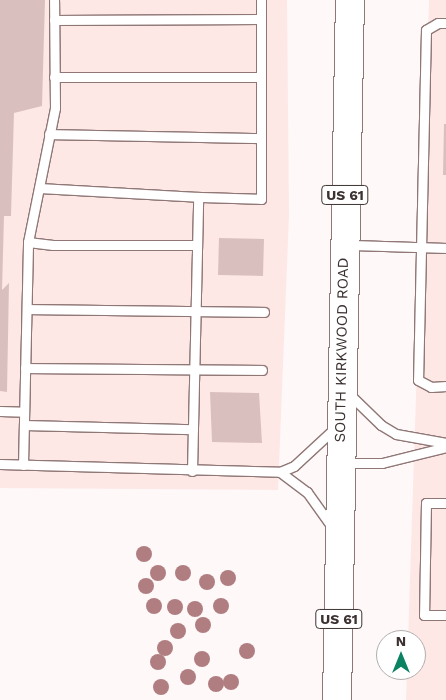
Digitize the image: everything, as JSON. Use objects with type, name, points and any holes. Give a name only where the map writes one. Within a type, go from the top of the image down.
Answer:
[{"type":"main road","name":"SOUTH KIRKWOOD ROAD","points":[[337,700],[341,385],[350,1]]},
{"type":"lane","points":[[23,465],[28,242],[55,108],[54,0]]},
{"type":"lane","points":[[39,188],[261,199],[261,0]]},
{"type":"lane","points":[[54,20],[261,19]]},
{"type":"lane","points":[[446,23],[438,23],[426,30],[418,380],[431,387],[446,386]]},
{"type":"lane","points":[[54,76],[261,76]]},
{"type":"lane","points":[[50,134],[261,138]]},
{"type":"lane","points":[[192,470],[198,197]]},
{"type":"lane","points":[[28,242],[53,245],[197,245]]},
{"type":"lane","points":[[344,245],[446,248]]},
{"type":"lane","points":[[26,309],[264,312]]},
{"type":"lane","points":[[25,368],[262,370]]},
{"type":"lane","points":[[341,385],[380,425],[396,434],[419,440],[446,443]]},
{"type":"lane","points":[[0,411],[24,412]]},
{"type":"lane","points":[[0,464],[280,472],[294,466],[341,423]]},
{"type":"lane","points":[[24,425],[193,429]]},
{"type":"lane","points":[[340,463],[382,463],[446,447]]},
{"type":"lane","points":[[280,472],[307,492],[339,537]]},
{"type":"lane","points":[[446,503],[426,503],[424,615],[446,616]]},
{"type":"shaded area","points":[[0,0],[287,0],[289,215],[278,490],[0,488]]},
{"type":"shaded area","points":[[429,0],[446,0],[446,700],[406,700],[407,680],[426,680],[426,630],[408,630]]},
{"type":"building","points":[[0,0],[45,0],[42,106],[14,113],[11,216],[4,216],[2,290],[9,283],[7,392],[0,391]]},
{"type":"building","points":[[444,124],[446,124],[446,175],[443,175]]},
{"type":"building","points":[[219,238],[264,239],[263,276],[218,275]]},
{"type":"building","points":[[210,392],[259,393],[262,443],[212,442]]}]
